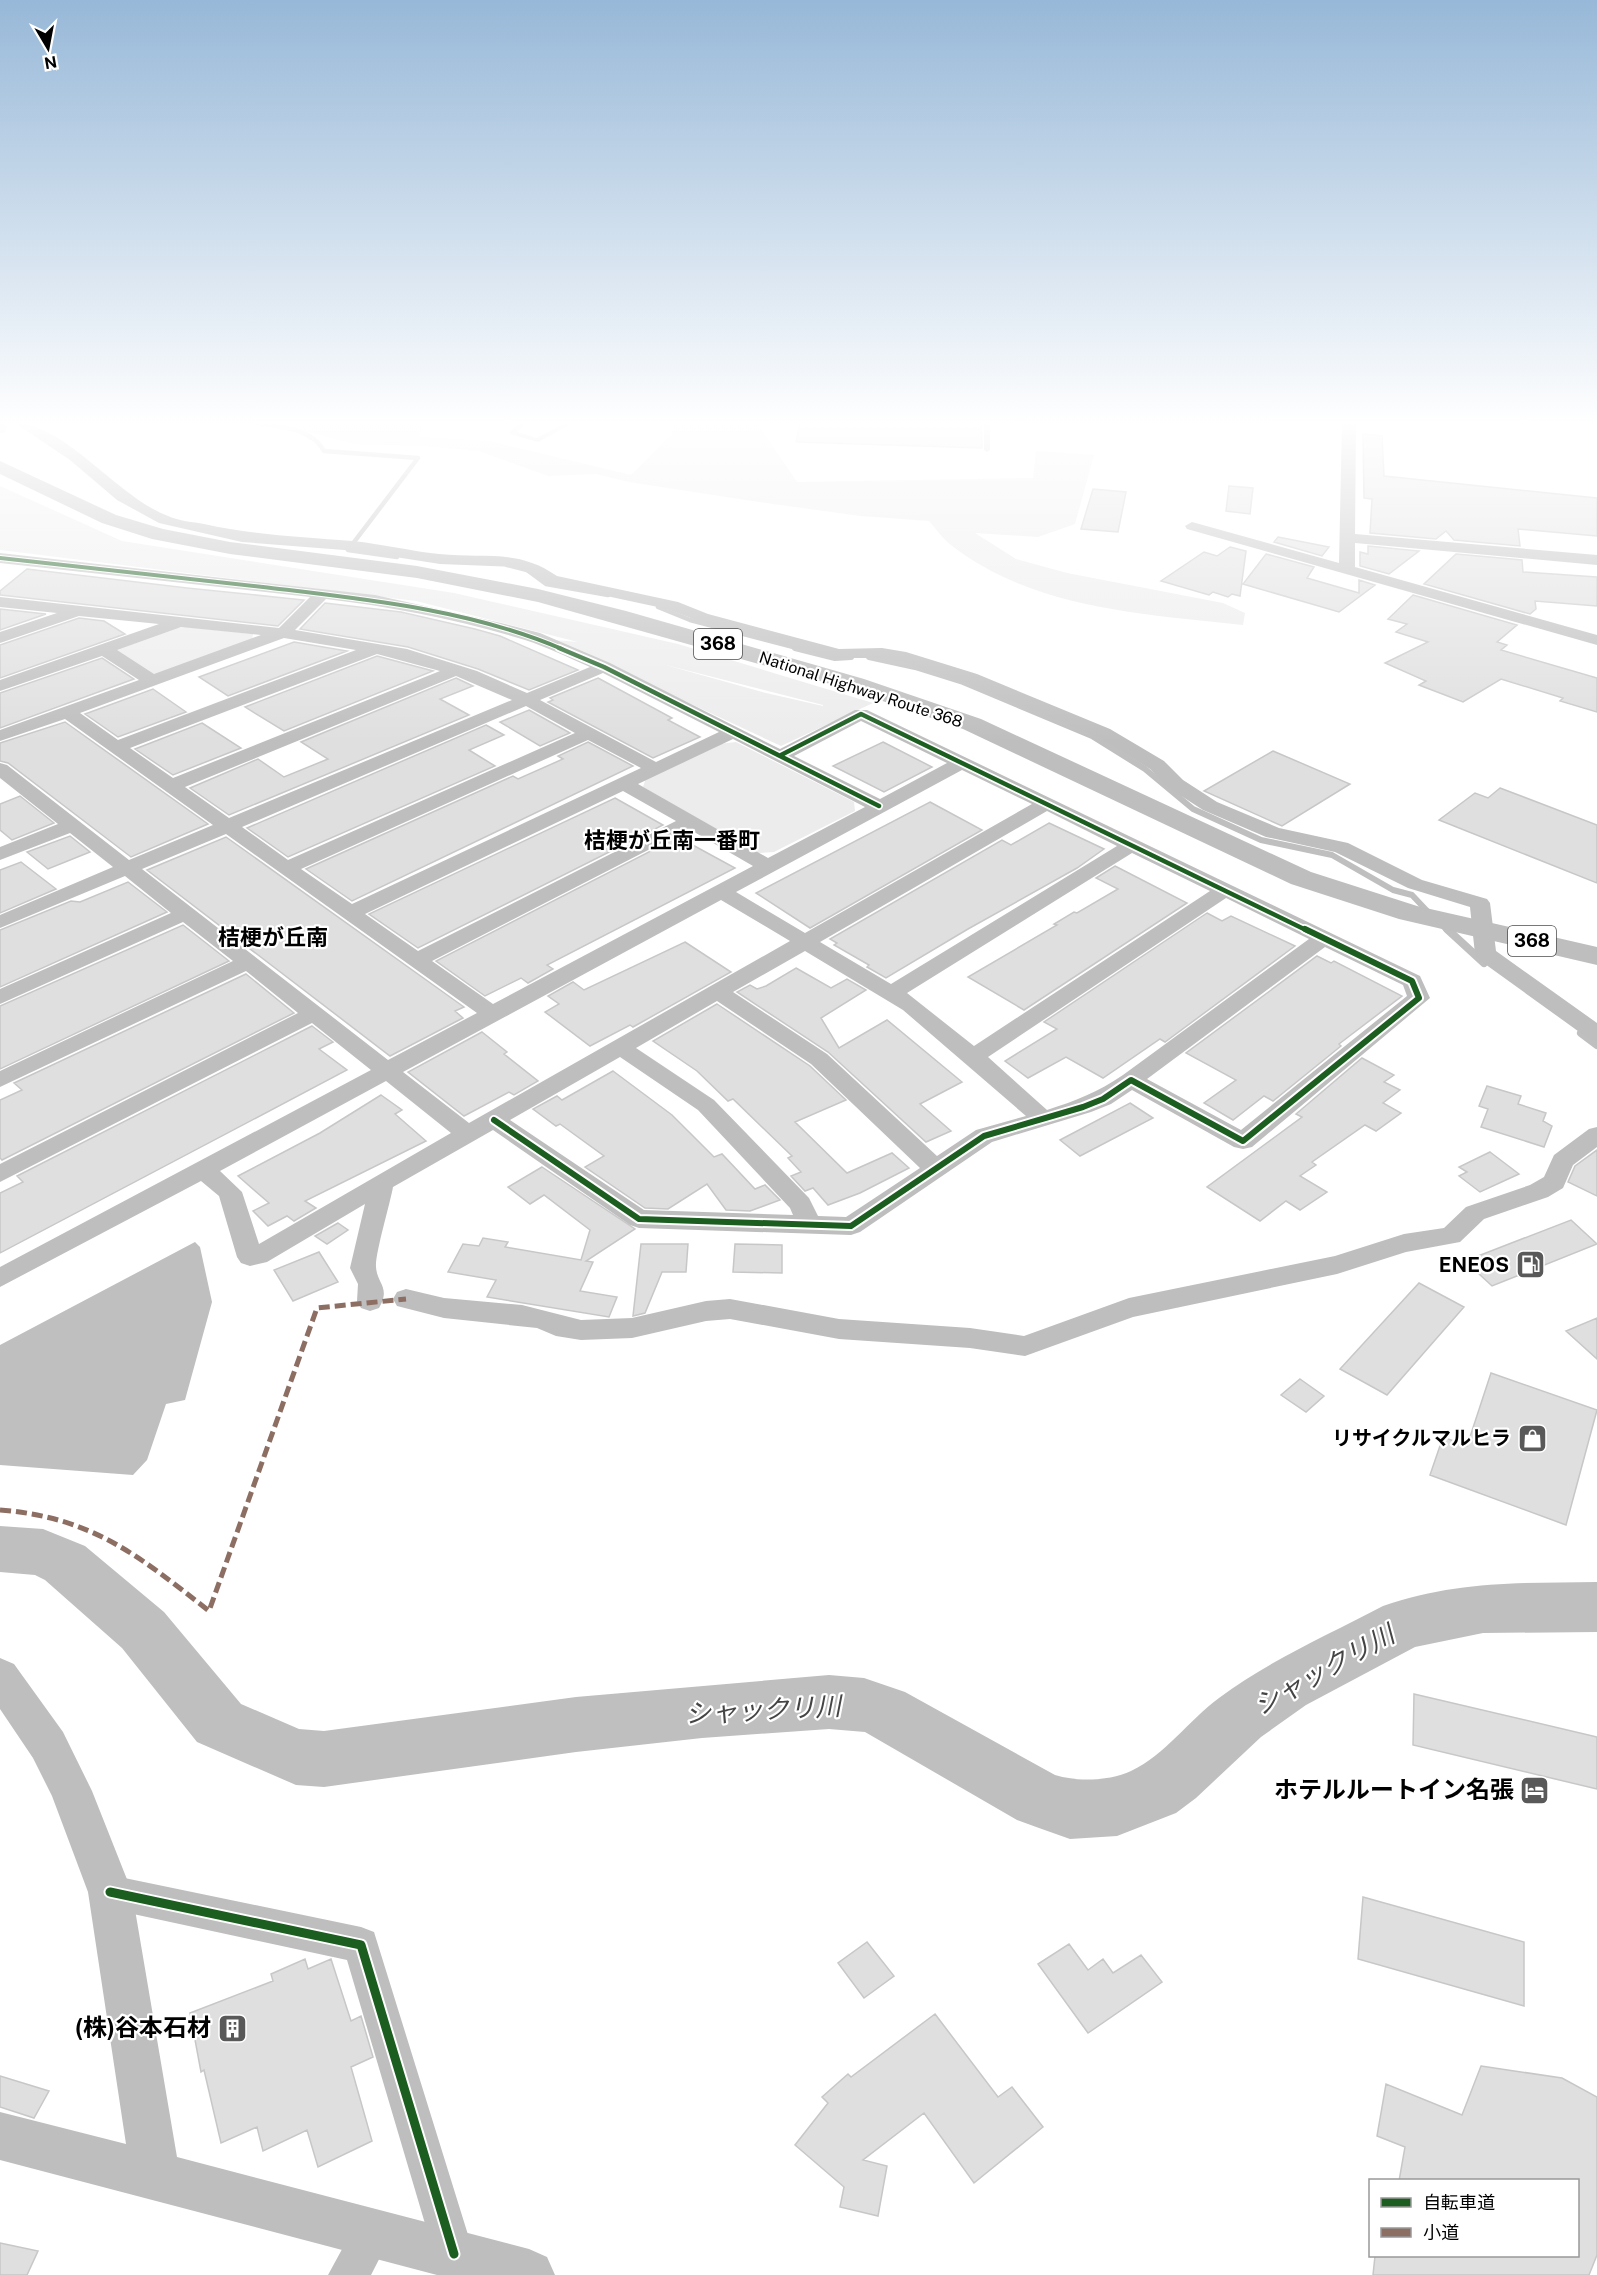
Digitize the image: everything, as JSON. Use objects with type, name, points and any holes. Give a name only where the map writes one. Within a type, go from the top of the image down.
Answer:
[{"type":"highway","name":"National Highway Route 368","points":[[141,529],[159,535],[230,548],[417,572],[538,596],[732,648],[922,705],[972,724],[1301,878],[1409,913],[1597,956]]},
{"type":"street","points":[[201,529],[242,537],[350,546],[440,559],[519,562],[535,568],[552,580],[672,605],[702,617],[839,654],[882,653],[906,657],[970,678],[1104,733],[1157,765],[1176,784],[1210,806],[1273,833],[1341,847],[1415,884],[1480,903],[1476,929],[1486,954],[1597,1034]]},
{"type":"street","points":[[1203,529],[1597,640]]},
{"type":"street","points":[[1347,570],[1349,529]]},
{"type":"street","points":[[1349,538],[1597,560]]},
{"type":"street","points":[[0,558],[323,593],[411,606],[534,637],[604,666],[879,806]]},
{"type":"street","points":[[0,736],[283,633],[323,593]]},
{"type":"street","points":[[0,602],[283,633],[378,648],[456,670],[525,699],[654,768]]},
{"type":"street","points":[[0,638],[81,611]]},
{"type":"street","points":[[0,686],[180,622]]},
{"type":"street","points":[[117,747],[378,648]]},
{"type":"street","points":[[103,649],[153,681]]},
{"type":"street","points":[[0,922],[604,666]]},
{"type":"street","points":[[170,786],[456,670]]},
{"type":"street","points":[[67,712],[491,1013]]},
{"type":"street","points":[[781,755],[861,714],[1412,981],[1419,999],[1243,1141],[1131,1080]]},
{"type":"street","points":[[350,913],[733,732]]},
{"type":"street","points":[[286,868],[589,733]]},
{"type":"street","points":[[0,1278],[386,1069],[961,763]]},
{"type":"street","points":[[0,769],[468,1134]]},
{"type":"street","points":[[623,783],[767,866]]},
{"type":"street","points":[[0,792],[19,785]]},
{"type":"street","points":[[203,1169],[230,1192],[250,1257],[258,1256],[804,940],[1046,804]]},
{"type":"street","points":[[416,961],[691,821]]},
{"type":"street","points":[[0,854],[73,825]]},
{"type":"street","points":[[892,993],[1130,846]]},
{"type":"street","points":[[720,891],[892,993],[930,1019],[1020,1096],[1042,1119]]},
{"type":"street","points":[[973,1057],[1223,891]]},
{"type":"street","points":[[0,997],[185,914]]},
{"type":"street","points":[[494,1120],[639,1219],[851,1226],[938,1170],[984,1136],[1066,1113],[1103,1099],[1322,939]]},
{"type":"street","points":[[0,1080],[246,963]]},
{"type":"street","points":[[717,992],[795,1041],[819,1059],[938,1170]]},
{"type":"street","points":[[0,1174],[313,1014]]},
{"type":"street","points":[[620,1047],[706,1105],[800,1203],[810,1225]]},
{"type":"street","points":[[406,1299],[444,1308],[522,1315],[544,1319],[556,1326],[581,1330],[632,1328],[706,1311],[730,1309],[839,1329],[970,1338],[1025,1346],[1129,1308],[1337,1265],[1404,1244],[1451,1236],[1474,1213],[1539,1191],[1554,1182],[1563,1161],[1597,1135]]},
{"type":"street","points":[[370,1301],[370,1284],[363,1268],[382,1183]]},
{"type":"street","points":[[0,1676],[48,1745],[71,1791],[110,1892],[156,2176]]},
{"type":"street","points":[[110,1892],[361,1945],[454,2254]]},
{"type":"street","points":[[0,2136],[373,2232],[529,2275]]},
{"type":"street","points":[[348,2275],[373,2232]]},
{"type":"shaded area","points":[[0,529],[96,529],[122,541],[454,593],[678,644],[873,703],[781,746],[554,640],[578,642],[416,601],[0,550]],"holes":[[[662,664],[823,705],[766,693]]]},
{"type":"shaded area","points":[[936,529],[1060,529],[1038,537],[975,533],[1016,559],[1067,573],[1223,603],[1245,613],[1243,625],[1129,612],[1053,596],[1017,583],[983,566],[942,537]]},
{"type":"shaded area","points":[[186,627],[253,634],[252,640],[159,674],[150,674],[116,652],[117,648],[173,628]]},
{"type":"shaded area","points":[[736,742],[854,802],[855,811],[774,852],[758,853],[643,787],[646,778],[719,744]]},
{"type":"shaded area","points":[[195,1242],[200,1247],[212,1302],[185,1400],[166,1404],[147,1460],[133,1475],[0,1465],[0,1345]]},
{"type":"building","points":[[1083,529],[1119,529],[1118,532]]},
{"type":"building","points":[[1370,529],[1518,529],[1520,546],[1454,540],[1446,531],[1436,539],[1370,533]]},
{"type":"building","points":[[1520,529],[1597,529],[1597,536]]},
{"type":"building","points":[[1278,537],[1329,547],[1322,556],[1274,542]]},
{"type":"building","points":[[1368,546],[1419,551],[1389,574],[1360,566],[1360,552],[1368,554]]},
{"type":"building","points":[[1230,547],[1246,551],[1240,596],[1232,594],[1228,597],[1213,592],[1209,595],[1161,581],[1204,552],[1217,556]]},
{"type":"building","points":[[1266,554],[1314,567],[1307,578],[1359,593],[1359,580],[1375,585],[1339,612],[1243,584]]},
{"type":"building","points":[[1456,554],[1522,560],[1523,572],[1597,577],[1597,606],[1535,601],[1536,609],[1530,614],[1424,584]]},
{"type":"building","points":[[27,569],[304,600],[278,626],[0,595],[0,591]]},
{"type":"building","points":[[1413,595],[1517,625],[1497,642],[1507,645],[1501,650],[1597,678],[1597,712],[1560,701],[1563,698],[1501,679],[1463,702],[1419,685],[1426,681],[1385,663],[1428,642],[1396,632],[1407,624],[1388,619]]},
{"type":"building","points":[[325,603],[401,612],[475,629],[500,636],[578,670],[529,690],[478,669],[408,647],[300,629]]},
{"type":"building","points":[[0,609],[46,614],[0,630]]},
{"type":"building","points":[[79,618],[104,621],[125,634],[0,678],[0,645]]},
{"type":"building","points":[[294,642],[347,651],[228,696],[199,677]]},
{"type":"building","points":[[377,656],[433,671],[284,731],[245,707]]},
{"type":"building","points":[[102,658],[134,679],[0,728],[0,693]]},
{"type":"building","points":[[456,678],[473,686],[440,699],[469,715],[229,815],[190,788],[258,759],[284,777],[328,759],[301,742]]},
{"type":"building","points":[[598,678],[672,718],[668,720],[700,737],[653,758],[548,702],[553,700],[550,698]]},
{"type":"building","points":[[153,689],[186,712],[118,737],[85,714]]},
{"type":"building","points":[[529,710],[570,733],[540,746],[500,722]]},
{"type":"building","points":[[65,722],[208,824],[131,857],[8,763],[0,761],[0,743]]},
{"type":"building","points":[[202,723],[241,748],[173,775],[135,749]]},
{"type":"building","points":[[486,725],[504,735],[469,750],[495,766],[288,857],[247,828]]},
{"type":"building","points":[[588,742],[633,766],[352,901],[306,869],[513,776],[518,779],[563,759],[558,756]]},
{"type":"building","points":[[883,742],[932,767],[884,792],[833,766]]},
{"type":"building","points":[[1273,751],[1350,784],[1282,826],[1204,791]]},
{"type":"building","points":[[1500,788],[1597,825],[1597,883],[1439,820],[1475,793],[1488,798]]},
{"type":"building","points":[[20,796],[54,823],[12,840],[0,830],[0,804]]},
{"type":"building","points":[[615,798],[663,825],[418,948],[369,914]]},
{"type":"building","points":[[930,802],[982,830],[810,928],[756,893]]},
{"type":"building","points":[[1049,823],[1104,849],[1077,868],[886,978],[867,967],[869,965],[834,945],[837,943],[830,939],[1002,840],[1011,845]]},
{"type":"building","points":[[70,836],[90,852],[48,869],[27,852]]},
{"type":"building","points":[[226,837],[464,1007],[455,1011],[463,1018],[390,1056],[147,870]]},
{"type":"building","points":[[678,837],[735,868],[547,965],[553,969],[528,983],[521,978],[485,996],[436,961]]},
{"type":"building","points":[[21,862],[56,889],[0,913],[0,870]]},
{"type":"building","points":[[1115,866],[1187,903],[1024,1010],[968,977],[1057,925],[1054,924],[1074,912],[1077,913],[1118,889],[1096,878]]},
{"type":"building","points":[[128,882],[167,912],[0,987],[0,930],[71,901],[80,902]]},
{"type":"building","points":[[1207,913],[1222,921],[1231,916],[1295,946],[1165,1042],[1160,1039],[1103,1078],[1066,1057],[1028,1078],[1005,1061],[1057,1029],[1044,1022]]},
{"type":"building","points":[[183,925],[229,961],[0,1069],[0,1006]]},
{"type":"building","points":[[685,942],[731,972],[633,1027],[630,1025],[590,1046],[545,1012],[559,1004],[548,996],[573,982],[584,990]]},
{"type":"building","points":[[1317,956],[1331,963],[1334,961],[1402,996],[1339,1044],[1341,1046],[1273,1101],[1264,1096],[1233,1120],[1204,1103],[1236,1080],[1186,1053]]},
{"type":"building","points":[[796,968],[831,988],[847,979],[866,990],[821,1018],[839,1048],[887,1020],[962,1082],[920,1104],[951,1131],[926,1142],[828,1052],[737,992],[750,985],[757,989],[766,986]]},
{"type":"building","points":[[246,974],[294,1013],[2,1160],[0,1158],[0,1100],[22,1090],[14,1083]]},
{"type":"building","points":[[717,1004],[810,1066],[846,1100],[795,1122],[847,1173],[892,1153],[909,1168],[860,1193],[828,1205],[813,1188],[805,1191],[791,1176],[801,1172],[788,1158],[792,1156],[733,1099],[728,1101],[697,1071],[653,1041]]},
{"type":"building","points":[[312,1026],[333,1042],[319,1049],[347,1070],[0,1253],[0,1193],[23,1182],[17,1176]]},
{"type":"building","points":[[482,1032],[507,1052],[504,1054],[538,1081],[514,1095],[509,1092],[464,1116],[408,1072]]},
{"type":"building","points":[[1362,1058],[1394,1075],[1384,1082],[1400,1090],[1383,1103],[1401,1113],[1376,1131],[1365,1125],[1312,1162],[1316,1165],[1300,1176],[1327,1192],[1300,1210],[1286,1201],[1260,1221],[1207,1187],[1302,1117],[1296,1114]]},
{"type":"building","points":[[613,1071],[672,1115],[714,1157],[722,1154],[755,1189],[765,1185],[780,1200],[750,1211],[726,1210],[707,1184],[668,1209],[645,1208],[585,1167],[604,1156],[560,1124],[556,1126],[533,1109],[557,1096],[562,1100]]},
{"type":"building","points":[[1487,1086],[1521,1096],[1518,1104],[1546,1113],[1543,1121],[1552,1126],[1544,1147],[1481,1127],[1488,1109],[1479,1106]]},
{"type":"building","points":[[381,1095],[402,1110],[395,1114],[426,1141],[305,1201],[316,1208],[294,1221],[287,1216],[268,1226],[253,1211],[269,1203],[238,1176],[320,1133]]},
{"type":"building","points":[[1130,1103],[1153,1118],[1080,1156],[1060,1140]]},
{"type":"building","points":[[1597,1150],[1597,1196],[1568,1182],[1575,1166]]},
{"type":"building","points":[[1490,1152],[1519,1174],[1480,1192],[1459,1176],[1467,1172],[1459,1167]]},
{"type":"building","points":[[542,1167],[635,1229],[586,1261],[593,1262],[580,1291],[617,1297],[609,1317],[487,1297],[496,1280],[448,1272],[463,1244],[479,1246],[483,1238],[508,1242],[505,1247],[581,1260],[590,1230],[544,1195],[530,1204],[508,1187]]},
{"type":"building","points":[[1571,1220],[1597,1244],[1492,1286],[1465,1261]]},
{"type":"building","points":[[338,1223],[348,1230],[327,1244],[315,1236]]},
{"type":"building","points":[[641,1244],[688,1244],[686,1272],[662,1272],[645,1313],[633,1316]]},
{"type":"building","points":[[735,1244],[782,1245],[782,1273],[733,1272]]},
{"type":"building","points":[[319,1252],[338,1282],[293,1301],[274,1270]]},
{"type":"building","points":[[1419,1283],[1464,1307],[1387,1395],[1340,1369]]},
{"type":"building","points":[[1597,1318],[1597,1359],[1566,1331]]},
{"type":"building","points":[[1491,1373],[1597,1410],[1566,1525],[1430,1475],[1443,1437],[1467,1446]]},
{"type":"building","points":[[1300,1379],[1324,1396],[1306,1412],[1281,1395]]},
{"type":"building","points":[[1414,1694],[1597,1737],[1597,1789],[1413,1745]]},
{"type":"building","points":[[1363,1897],[1524,1942],[1524,2006],[1358,1959]]},
{"type":"building","points":[[867,1942],[894,1976],[864,1998],[838,1963]]},
{"type":"building","points":[[1069,1944],[1088,1970],[1103,1959],[1113,1973],[1141,1955],[1162,1982],[1088,2033],[1038,1964]]},
{"type":"building","points":[[305,1959],[308,1969],[331,1959],[351,2021],[361,2016],[373,2057],[351,2067],[372,2141],[318,2167],[307,2130],[263,2151],[257,2127],[221,2143],[204,2070],[201,2072],[190,2013],[273,1981],[271,1974]]},
{"type":"building","points":[[935,2014],[998,2097],[1012,2087],[1043,2127],[974,2183],[924,2113],[863,2160],[887,2166],[878,2216],[840,2207],[844,2187],[795,2145],[828,2103],[822,2097],[848,2074],[851,2077]]},
{"type":"building","points":[[1481,2066],[1562,2078],[1597,2097],[1597,2255],[1589,2275],[1373,2275],[1375,2257],[1579,2257],[1579,2179],[1399,2179],[1405,2147],[1377,2136],[1386,2084],[1462,2115]]},
{"type":"building","points":[[0,2076],[49,2091],[34,2118],[0,2107]]},
{"type":"building","points":[[0,2243],[38,2251],[27,2275],[0,2275]]},
{"type":"waterway","points":[[364,529],[348,550],[397,557]]},
{"type":"waterway","points":[[507,565],[527,570],[546,584],[608,595]]},
{"type":"waterway","points":[[658,607],[690,620],[801,649]]},
{"type":"waterway","points":[[795,648],[835,658],[851,657]]},
{"type":"waterway","points":[[869,657],[915,667],[963,682],[1092,736],[1145,769],[1193,809],[1261,840],[1332,855],[1393,890],[1412,895],[1429,913]]},
{"type":"waterway","points":[[1442,925],[1448,931]]},
{"type":"waterway","points":[[1447,929],[1484,963]]},
{"type":"waterway","points":[[1581,1033],[1597,1045]]},
{"type":"waterway","name":"シャックリ川","points":[[0,1549],[43,1552],[65,1563],[143,1630],[193,1688],[219,1723],[296,1757],[324,1759],[576,1724],[702,1711],[829,1702],[864,1705],[883,1711],[1039,1799],[1070,1809],[1117,1806],[1154,1792],[1174,1778],[1239,1718],[1285,1686],[1404,1624],[1483,1608],[1597,1607]]},
{"type":"marked path","points":[[0,1510],[32,1512],[61,1519],[113,1541],[161,1573],[209,1611],[317,1308],[406,1299]]},
{"type":"cycle path","points":[[0,558],[375,600],[495,626],[534,637],[604,667],[879,806]]},
{"type":"cycle path","points":[[494,1120],[639,1219],[851,1226],[984,1136],[1083,1107],[1103,1099],[1131,1080],[1243,1141],[1419,998],[1412,981],[861,714],[781,755]]},
{"type":"cycle path","points":[[110,1892],[361,1945],[454,2254]]},
{"type":"place","name":"ENEOS","points":[[1530,1265]]},
{"type":"place","name":"リサイクルマルヒラ","points":[[1532,1438]]},
{"type":"place","name":"ホテルルートイン名張","points":[[1535,1790]]},
{"type":"place","name":"(株)谷本石材","points":[[232,2028]]},
{"type":"district","name":"桔梗が丘南一番町","points":[[672,840]]},
{"type":"district","name":"桔梗が丘南","points":[[273,937]]}]
